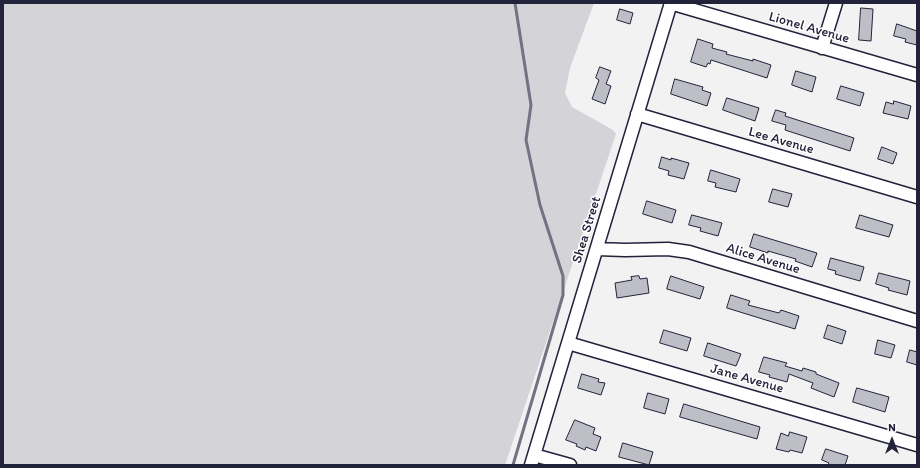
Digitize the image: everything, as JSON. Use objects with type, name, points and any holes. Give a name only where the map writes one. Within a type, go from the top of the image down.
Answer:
[{"type":"street","name":"Lionel Avenue","points":[[670,3],[917,75]]},
{"type":"street","name":"Shea Street","points":[[532,460],[597,249],[670,3]]},
{"type":"street","points":[[822,48],[836,3]]},
{"type":"street","name":"Lee Avenue","points":[[637,114],[917,197]]},
{"type":"street","name":"Alice Avenue","points":[[597,249],[668,249],[689,252],[917,321]]},
{"type":"street","name":"Jane Avenue","points":[[568,343],[917,445]]},
{"type":"street","points":[[532,460],[570,465]]},
{"type":"shaded area","points":[[3,3],[594,3],[570,68],[565,93],[572,107],[613,130],[616,134],[505,465],[3,465]]},
{"type":"building","points":[[861,8],[873,9],[871,41],[859,40]]},
{"type":"building","points":[[620,9],[633,13],[630,24],[617,20]]},
{"type":"building","points":[[897,24],[917,31],[917,45],[905,42],[906,39],[894,36]]},
{"type":"building","points":[[698,39],[713,44],[712,48],[727,52],[726,54],[753,61],[753,59],[771,65],[767,78],[711,60],[710,64],[708,63],[706,67],[691,62]]},
{"type":"building","points":[[600,67],[611,71],[606,84],[611,86],[605,104],[592,99],[599,80],[596,78]]},
{"type":"building","points":[[796,71],[816,77],[812,92],[792,85]]},
{"type":"building","points":[[675,79],[703,87],[702,90],[711,93],[707,106],[671,94]]},
{"type":"building","points":[[841,86],[864,93],[860,106],[837,99]]},
{"type":"building","points":[[727,98],[759,108],[755,121],[723,110]]},
{"type":"building","points":[[894,101],[911,106],[908,119],[883,113],[886,102],[893,104]]},
{"type":"building","points":[[776,110],[786,113],[785,116],[854,138],[850,151],[785,130],[786,125],[772,121]]},
{"type":"building","points":[[882,147],[897,153],[893,164],[878,159]]},
{"type":"building","points":[[662,157],[689,163],[684,179],[668,175],[669,171],[659,168]]},
{"type":"building","points":[[711,170],[740,179],[736,192],[715,187],[716,183],[708,181]]},
{"type":"building","points":[[773,189],[792,194],[788,207],[769,202]]},
{"type":"building","points":[[647,201],[676,210],[672,223],[643,214]]},
{"type":"building","points":[[692,215],[722,223],[718,236],[700,231],[701,228],[689,225]]},
{"type":"building","points":[[860,215],[893,225],[889,237],[856,228]]},
{"type":"building","points":[[754,234],[817,253],[812,267],[795,261],[796,259],[768,251],[768,253],[750,247]]},
{"type":"building","points":[[831,258],[864,267],[860,281],[835,274],[836,271],[828,269]]},
{"type":"building","points":[[879,273],[910,281],[907,295],[888,290],[889,288],[876,284]]},
{"type":"building","points":[[639,276],[640,279],[647,278],[649,293],[617,298],[615,283],[632,280],[631,277]]},
{"type":"building","points":[[671,276],[704,287],[700,299],[667,289]]},
{"type":"building","points":[[731,295],[750,301],[748,305],[779,313],[781,310],[799,316],[795,329],[727,308]]},
{"type":"building","points":[[828,325],[846,331],[842,344],[824,338]]},
{"type":"building","points":[[664,330],[691,338],[687,351],[660,343]]},
{"type":"building","points":[[878,340],[895,345],[891,358],[875,354]]},
{"type":"building","points":[[708,343],[741,354],[736,366],[704,356]]},
{"type":"building","points":[[910,350],[917,352],[917,365],[907,362]]},
{"type":"building","points":[[764,357],[787,363],[785,366],[802,371],[803,368],[816,372],[816,374],[839,383],[834,397],[811,388],[813,383],[789,374],[787,382],[769,377],[770,375],[759,372]]},
{"type":"building","points":[[582,374],[599,379],[598,382],[605,383],[601,395],[578,388]]},
{"type":"building","points":[[857,388],[889,397],[885,412],[853,402]]},
{"type":"building","points":[[648,393],[669,399],[665,414],[644,408]]},
{"type":"building","points":[[684,404],[760,427],[757,439],[680,417]]},
{"type":"building","points":[[575,420],[595,428],[593,434],[601,437],[596,451],[586,447],[585,450],[576,446],[577,444],[566,440]]},
{"type":"building","points":[[790,432],[807,437],[802,453],[776,449],[781,433],[788,436]]},
{"type":"building","points":[[623,443],[653,452],[649,465],[619,457]]},
{"type":"building","points":[[826,449],[848,456],[845,465],[828,465],[829,463],[822,460]]},
{"type":"waterway","points":[[513,465],[563,295],[563,276],[540,205],[526,140],[531,105],[515,3]]}]
